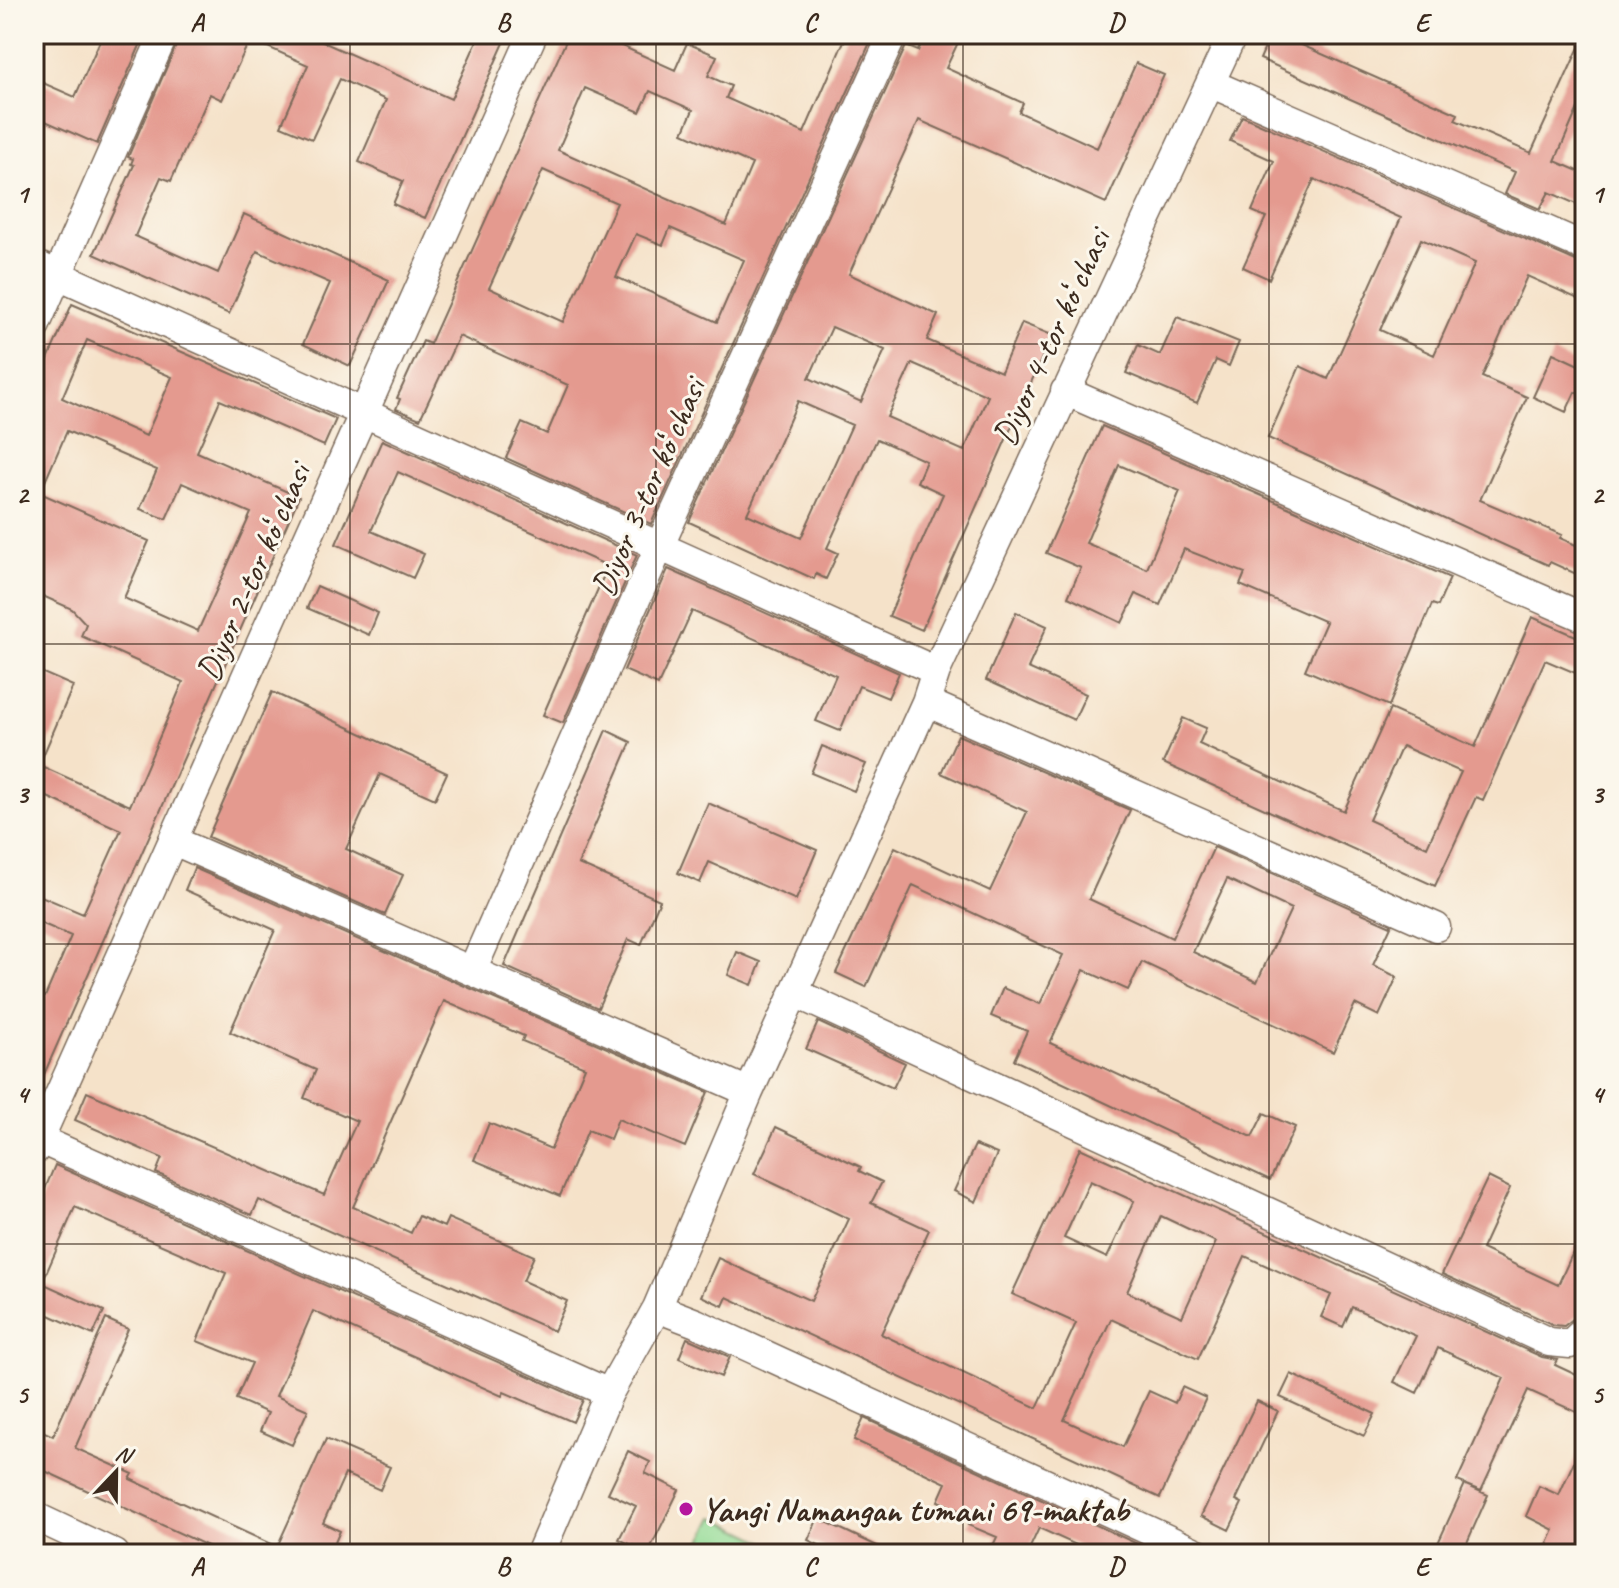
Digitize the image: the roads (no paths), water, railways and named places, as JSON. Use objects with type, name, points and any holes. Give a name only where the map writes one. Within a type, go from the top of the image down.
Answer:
[{"type":"street","points":[[34,329],[46,270],[164,34]]},
{"type":"street","name":"Diyor 2-tor koʻchasi","points":[[36,1142],[174,841],[533,34]]},
{"type":"street","name":"Diyor 3-tor koʻchasi","points":[[472,971],[660,545],[893,34]]},
{"type":"street","name":"Diyor 4-tor koʻchasi","points":[[540,1554],[609,1393],[657,1308],[749,1092],[926,702],[936,671],[1233,34]]},
{"type":"street","points":[[1210,83],[1585,247]]},
{"type":"street","points":[[46,270],[936,671]]},
{"type":"street","points":[[1065,391],[1585,618]]},
{"type":"street","points":[[926,702],[1436,927]]},
{"type":"street","points":[[174,841],[749,1092]]},
{"type":"street","points":[[795,993],[1549,1342],[1570,1344],[1585,1330]]},
{"type":"street","points":[[36,1142],[609,1393]]},
{"type":"street","points":[[657,1308],[696,1323],[1200,1554]]},
{"type":"street","points":[[34,1516],[115,1554]]},
{"type":"place","name":"Yangi Namangan tumani 69-maktab","points":[[686,1509]]}]
